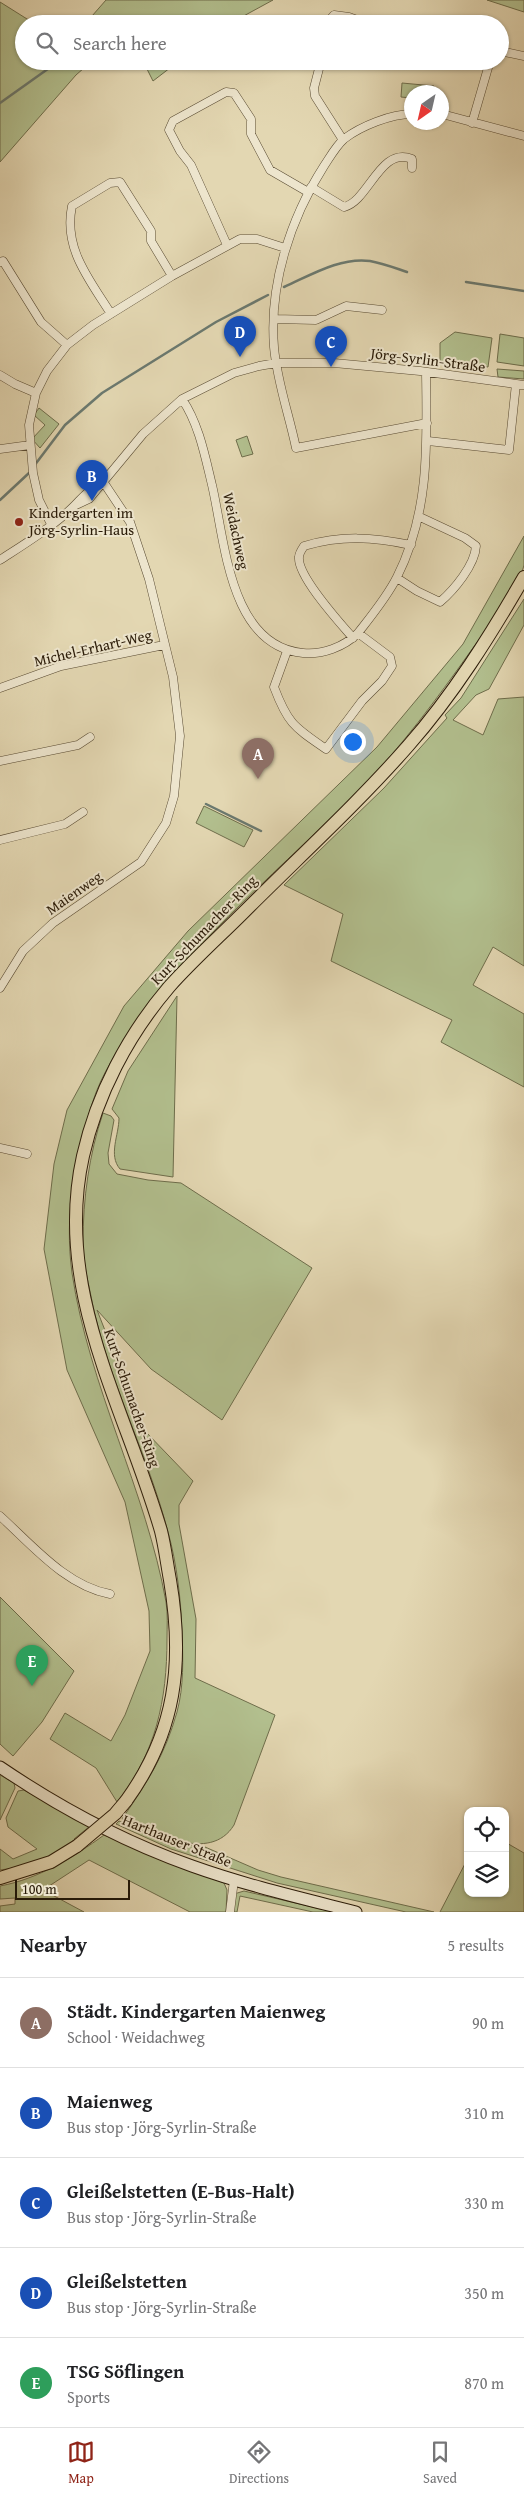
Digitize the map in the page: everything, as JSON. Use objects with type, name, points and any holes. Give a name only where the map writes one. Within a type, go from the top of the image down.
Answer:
[{"type":"main road","name":"Kurt-Schumacher-Ring","points":[[3,1877],[50,1862],[77,1846],[115,1814],[126,1801],[143,1777],[155,1754],[171,1709],[176,1672],[175,1609],[162,1534],[112,1396],[91,1331],[78,1269],[78,1194],[89,1134],[111,1076],[125,1049],[170,987],[409,746],[449,695],[488,638],[524,577]]},
{"type":"street","points":[[509,52],[524,56]]},
{"type":"street","points":[[319,70],[314,88],[315,96],[344,140]]},
{"type":"street","points":[[472,123],[487,70]]},
{"type":"street","points":[[227,245],[191,165],[180,151],[170,130],[173,122],[226,92],[234,94],[251,119],[251,134],[270,170],[344,207],[352,205],[380,171],[393,160],[406,156],[412,159],[412,168]]},
{"type":"street","points":[[404,116],[382,121],[344,140],[310,190],[285,248],[276,294],[276,363],[296,448],[427,423]]},
{"type":"street","points":[[449,116],[524,136]]},
{"type":"street","points":[[111,314],[73,250],[70,213],[72,206],[110,183],[120,182],[151,231],[151,241],[172,276]]},
{"type":"street","points":[[51,524],[40,500],[32,473],[29,425],[36,393],[47,371],[67,345],[111,314],[227,245],[248,238],[285,248]]},
{"type":"street","points":[[0,262],[3,262],[41,322],[67,345]]},
{"type":"street","points":[[275,319],[316,320],[346,306],[382,310]]},
{"type":"street","name":"Jörg-Syrlin-Straße","points":[[0,560],[51,524],[100,483],[143,434],[182,399],[234,373],[276,363],[334,363],[426,372],[520,385],[509,450],[428,441]]},
{"type":"street","name":"Weidachweg","points":[[182,399],[196,425],[213,487],[229,571],[246,614],[263,636],[287,652],[313,654],[330,650],[356,636],[397,578],[411,545],[420,517],[428,441],[426,372]]},
{"type":"street","points":[[0,375],[36,393]]},
{"type":"street","points":[[0,449],[30,445]]},
{"type":"street","name":"Maienweg","points":[[0,988],[23,951],[60,918],[141,862],[166,824],[174,796],[180,736],[173,677],[150,582],[130,522],[100,483]]},
{"type":"street","points":[[397,578],[417,591],[440,602],[447,596],[476,556],[476,546],[465,538],[420,517]]},
{"type":"street","points":[[287,652],[274,687],[284,714],[296,728],[326,749],[362,701],[382,682],[392,666],[390,657],[356,636],[317,594],[300,566],[299,555],[304,546],[323,541],[374,538],[411,545]]},
{"type":"street","name":"Michel-Erhart-Weg","points":[[0,688],[61,666],[164,645]]},
{"type":"street","points":[[0,761],[78,745],[90,737]]},
{"type":"street","points":[[0,840],[65,824],[83,812]]},
{"type":"street","points":[[0,1148],[27,1154]]},
{"type":"street","points":[[0,1516],[71,1578],[92,1590],[110,1594]]},
{"type":"street","name":"Harthauser Straße","points":[[0,1767],[41,1793],[104,1828],[161,1854],[234,1880],[356,1912]]},
{"type":"street","points":[[230,1912],[234,1880]]},
{"type":"green space","points":[[106,0],[273,0],[246,15],[93,15]]},
{"type":"green space","points":[[487,0],[524,0],[524,12]]},
{"type":"green space","points":[[0,2],[21,15],[15,15],[15,70],[82,70],[0,162]]},
{"type":"green space","points":[[148,70],[167,70],[153,81]]},
{"type":"green space","points":[[402,83],[423,85],[404,85],[404,97],[401,97]]},
{"type":"green space","points":[[455,332],[492,338],[488,367],[440,361],[440,343]]},
{"type":"green space","points":[[500,334],[524,338],[524,366],[497,362]]},
{"type":"green space","points":[[497,369],[524,371],[524,379],[498,377]]},
{"type":"green space","points":[[39,408],[59,424],[40,448],[32,439],[45,425],[34,415]]},
{"type":"green space","points":[[247,436],[253,454],[242,457],[236,440]]},
{"type":"green space","points":[[524,536],[524,565],[509,597],[431,705],[391,756],[361,788],[243,902],[186,961],[160,992],[123,1043],[106,1071],[93,1101],[76,1164],[70,1208],[69,1229],[72,1273],[91,1357],[157,1560],[167,1616],[165,1683],[157,1725],[141,1764],[117,1802],[96,1768],[50,1739],[65,1713],[111,1741],[125,1715],[150,1651],[149,1611],[125,1502],[67,1370],[44,1249],[54,1164],[67,1110],[124,1006],[188,931],[377,747],[463,644]]},
{"type":"green space","points":[[524,599],[524,625],[489,689],[476,695],[453,720],[483,735],[498,699],[524,697],[524,966],[493,947],[473,985],[524,1014],[524,1087],[441,1042],[452,1020],[331,961],[343,914],[284,885],[384,788],[447,718],[445,715],[461,698]]},
{"type":"green space","points":[[204,806],[253,830],[244,847],[196,823]]},
{"type":"green space","points":[[177,996],[173,1177],[120,1169],[114,1151],[119,1118],[112,1109],[128,1071]]},
{"type":"green space","points":[[103,1113],[111,1116],[114,1120],[108,1153],[109,1164],[117,1174],[148,1180],[181,1183],[312,1268],[222,1420],[151,1369],[97,1310],[144,1430],[193,1481],[179,1505],[179,1524],[196,1619],[195,1678],[275,1715],[234,1825],[224,1836],[211,1842],[196,1844],[181,1842],[122,1819],[154,1768],[167,1742],[177,1712],[181,1692],[183,1653],[180,1595],[171,1544],[160,1503],[100,1335],[85,1267],[83,1251],[84,1210],[94,1145]]},
{"type":"green space","points":[[0,1597],[74,1671],[42,1722],[13,1756],[0,1744]]},
{"type":"green space","points":[[0,1775],[14,1783],[15,1788],[0,1820]]},
{"type":"green space","points":[[24,1790],[90,1826],[74,1839],[76,1841],[58,1852],[30,1864],[0,1870],[0,1849],[13,1859],[37,1849],[8,1827],[6,1818],[18,1791]]},
{"type":"green space","points":[[119,1821],[174,1843],[205,1847],[258,1870],[281,1877],[434,1912],[406,1912],[277,1883],[171,1849],[116,1824]]},
{"type":"green space","points":[[104,1835],[224,1883],[227,1890],[226,1912],[190,1912],[89,1860],[43,1890],[84,1912],[0,1912],[0,1906],[15,1904],[15,1898],[0,1899],[0,1886],[42,1873]]},
{"type":"green space","points":[[509,1844],[524,1853],[524,1912],[440,1912],[464,1866],[464,1897],[509,1897]]},
{"type":"green space","points":[[244,1891],[334,1912],[313,1912],[240,1896],[237,1912],[233,1912],[234,1894]]},
{"type":"waterway","points":[[0,103],[46,70]]},
{"type":"waterway","points":[[284,287],[337,264],[359,260],[384,264],[407,272]]},
{"type":"waterway","points":[[466,282],[524,291]]},
{"type":"waterway","points":[[34,466],[65,425],[102,393],[216,322],[268,295]]},
{"type":"waterway","points":[[0,500],[29,473]]},
{"type":"waterway","points":[[206,804],[261,831]]},
{"type":"place","name":"Gleißelstetten","points":[[240,357]]},
{"type":"place","name":"Gleißelstetten (E-Bus-Halt)","points":[[331,367]]},
{"type":"place","name":"Maienweg","points":[[92,501]]},
{"type":"place","name":"Kindergarten im Jörg-Syrlin-Haus","points":[[19,522]]},
{"type":"place","name":"Städt. Kindergarten Maienweg","points":[[258,779]]},
{"type":"place","name":"TSG Söflingen","points":[[32,1686]]}]
